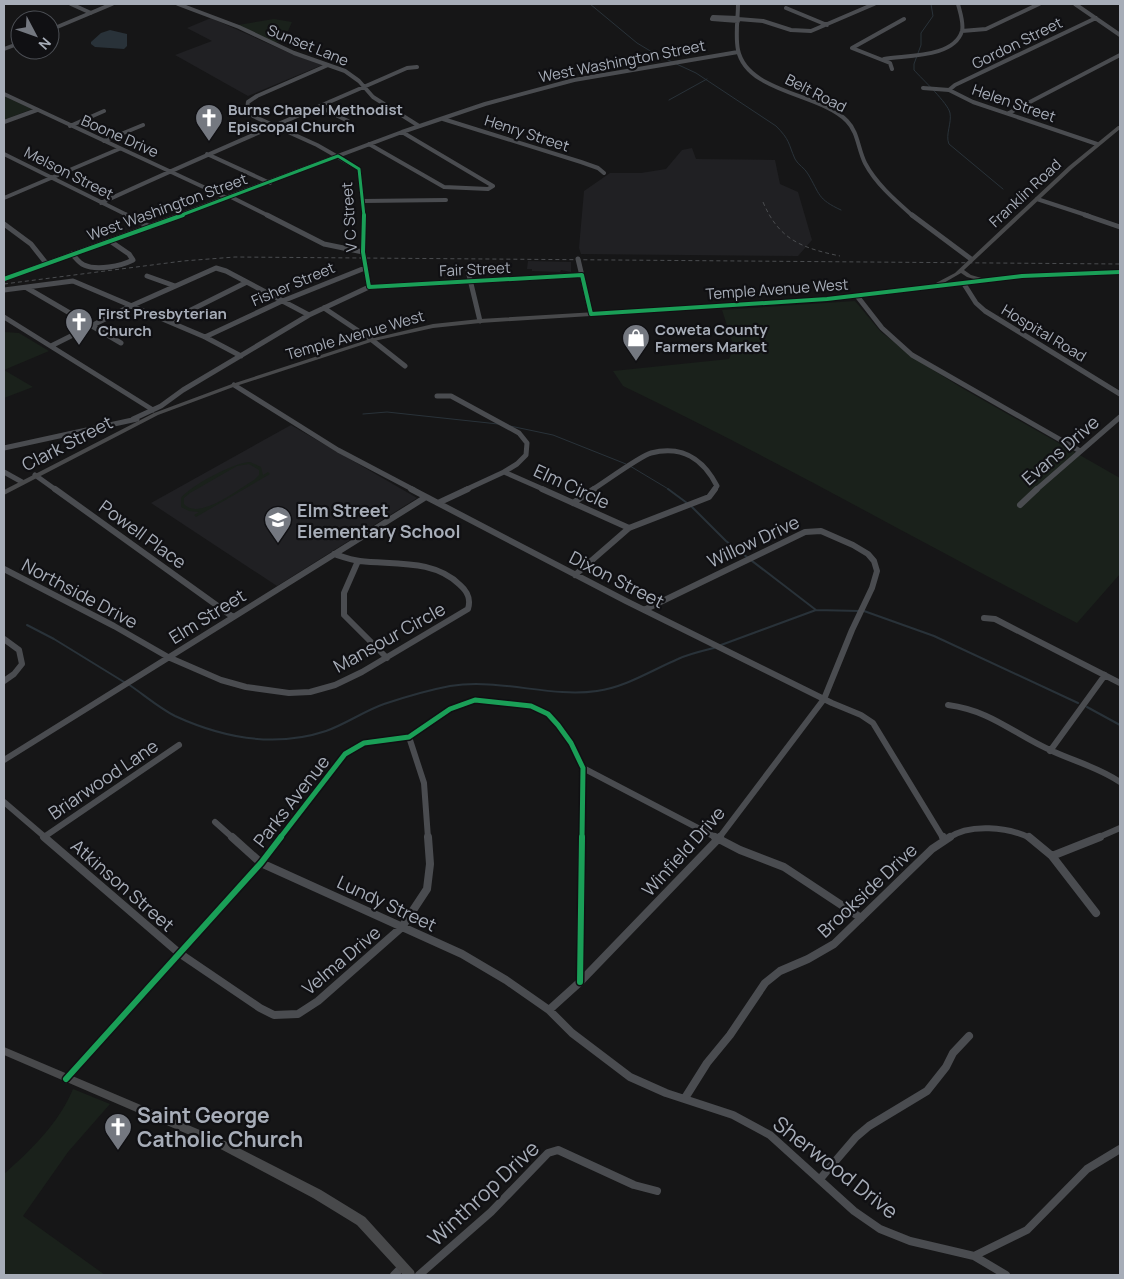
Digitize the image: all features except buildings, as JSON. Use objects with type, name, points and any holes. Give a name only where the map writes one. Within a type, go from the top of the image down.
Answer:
[{"type":"main road","name":"Franklin Road","points":[[929,287],[950,278],[960,270],[1097,144],[1120,127]]},
{"type":"main road","points":[[960,270],[972,277],[988,280]]},
{"type":"main road","points":[[960,270],[964,284]]},
{"type":"main road","name":"Temple Avenue West","points":[[144,420],[234,385],[372,340],[433,326],[480,321],[857,296],[988,280],[1085,272],[1120,272]]},
{"type":"main road","name":"Clark Street","points":[[4,493],[144,420]]},
{"type":"main road","points":[[4,1051],[217,1142],[317,1194],[361,1222],[410,1275]]},
{"type":"street","points":[[71,4],[91,13]]},
{"type":"street","points":[[60,26],[112,4]]},
{"type":"street","name":"Sunset Lane","points":[[178,4],[239,27],[294,53],[350,74],[373,97],[419,126]]},
{"type":"street","points":[[738,4],[738,52]]},
{"type":"street","points":[[738,19],[712,19],[718,17],[763,21],[798,31],[811,31],[874,4]]},
{"type":"street","points":[[884,59],[930,54],[956,43],[962,31],[958,4]]},
{"type":"street","points":[[962,31],[986,29],[1039,4]]},
{"type":"street","points":[[1075,4],[1120,35]]},
{"type":"street","points":[[786,8],[827,25]]},
{"type":"street","name":"Gordon Street","points":[[949,90],[955,85],[1096,18]]},
{"type":"street","points":[[892,69],[890,62],[852,48],[904,19]]},
{"type":"street","name":"West Washington Street","points":[[4,279],[110,242],[442,118],[574,80],[738,52]]},
{"type":"street","name":"Belt Road","points":[[738,52],[744,65],[760,78],[833,111],[845,119],[854,130],[867,168],[882,185],[935,234],[971,259]]},
{"type":"street","points":[[1009,113],[1120,55]]},
{"type":"street","points":[[328,65],[257,96],[248,102],[246,106],[249,113],[338,156]]},
{"type":"street","points":[[101,202],[207,154],[364,89],[407,68],[417,67]]},
{"type":"street","name":"Helen Street","points":[[923,88],[949,90],[954,94],[1097,144]]},
{"type":"street","name":"Boone Drive","points":[[4,94],[324,244],[363,252]]},
{"type":"street","points":[[320,107],[348,122]]},
{"type":"street","points":[[4,122],[37,110]]},
{"type":"street","points":[[70,126],[104,112]]},
{"type":"street","name":"Henry Street","points":[[442,118],[581,162],[598,168],[604,173]]},
{"type":"street","points":[[104,142],[144,124]]},
{"type":"street","points":[[369,144],[444,187],[488,189],[493,186],[402,132]]},
{"type":"street","points":[[4,198],[119,149]]},
{"type":"street","name":"Melson Street","points":[[4,154],[150,227]]},
{"type":"street","points":[[207,154],[270,183]]},
{"type":"street","name":"V C Street","points":[[338,156],[359,169],[365,227],[363,252],[370,287]]},
{"type":"street","points":[[1037,199],[1120,227]]},
{"type":"street","points":[[363,201],[446,200]]},
{"type":"street","points":[[4,224],[31,244],[46,263]]},
{"type":"street","points":[[72,254],[85,266],[89,267],[131,262],[133,259],[129,254],[110,242]]},
{"type":"street","points":[[578,259],[591,314]]},
{"type":"street","points":[[51,346],[133,305],[216,268],[309,315]]},
{"type":"street","name":"Fisher Street","points":[[205,337],[280,302],[365,268]]},
{"type":"street","points":[[468,271],[480,321]]},
{"type":"street","name":"Fair Street","points":[[133,419],[153,410],[309,315],[370,287],[582,275]]},
{"type":"street","points":[[147,276],[174,286]]},
{"type":"street","points":[[4,290],[73,281],[205,337],[241,356]]},
{"type":"street","points":[[169,322],[245,283]]},
{"type":"street","name":"Hospital Road","points":[[964,284],[973,299],[985,311],[1120,394]]},
{"type":"street","points":[[27,288],[121,343]]},
{"type":"street","points":[[857,296],[870,318],[887,335],[912,355],[1080,451]]},
{"type":"street","points":[[324,308],[372,340],[405,366]]},
{"type":"street","points":[[5,320],[51,346],[153,410]]},
{"type":"street","name":"Dixon Street","points":[[234,385],[338,450],[575,576],[824,699],[862,715],[873,723],[944,839]]},
{"type":"street","points":[[437,396],[451,396],[513,429],[524,437],[527,443],[526,455],[517,464],[438,504]]},
{"type":"street","name":"Evans Drive","points":[[1020,505],[1120,418]]},
{"type":"street","name":"Temple Avenue West","points":[[4,448],[109,426],[133,419],[144,420]]},
{"type":"street","points":[[573,502],[650,453],[671,451],[696,457],[710,469],[718,486],[709,497],[629,528],[575,576]]},
{"type":"street","points":[[4,472],[22,482]]},
{"type":"street","name":"Elm Circle","points":[[504,472],[629,528]]},
{"type":"street","name":"Powell Place","points":[[36,475],[233,617]]},
{"type":"street","name":"Elm Street","points":[[4,760],[426,497]]},
{"type":"street","name":"Willow Drive","points":[[644,610],[805,532],[821,531],[853,545],[868,554],[874,561],[877,570],[872,588],[852,630],[824,699]]},
{"type":"street","name":"Mansour Circle","points":[[168,657],[220,680],[246,687],[289,693],[310,692],[335,685],[387,658],[468,609],[470,604],[468,591],[445,573],[429,566],[413,563],[358,561],[334,554]]},
{"type":"street","points":[[358,561],[343,591],[342,606],[344,615],[387,658]]},
{"type":"street","name":"Northside Drive","points":[[4,569],[114,626],[168,657]]},
{"type":"street","points":[[984,618],[995,618],[1120,683]]},
{"type":"street","points":[[4,638],[19,650],[22,664],[14,674],[4,681]]},
{"type":"street","points":[[1050,750],[1105,675]]},
{"type":"street","name":"Winfield Drive","points":[[549,1010],[580,982],[718,839],[824,699]]},
{"type":"street","name":"Parks Avenue","points":[[66,1079],[261,863],[345,754],[364,743],[409,737],[450,709],[475,700],[510,702],[531,706],[548,714],[571,743],[582,768],[580,982]]},
{"type":"street","points":[[948,705],[967,707],[994,717],[1050,750],[1107,773],[1120,782]]},
{"type":"street","name":"Velma Drive","points":[[277,1015],[298,1014],[318,1001],[402,927],[427,889],[430,864],[424,783],[409,737]]},
{"type":"street","name":"Briarwood Lane","points":[[44,837],[179,745]]},
{"type":"street","points":[[582,768],[740,850],[784,867],[861,918]]},
{"type":"street","name":"Atkinson Street","points":[[4,802],[180,953],[260,1008],[277,1015]]},
{"type":"street","name":"Lundy Street","points":[[215,822],[261,863],[462,954],[506,980],[549,1010]]},
{"type":"street","points":[[1052,856],[1120,828]]},
{"type":"street","name":"Brookside Drive","points":[[685,1098],[707,1063],[730,1035],[765,983],[780,971],[808,959],[834,944],[944,839],[975,829],[1010,832],[1029,837],[1052,856],[1096,913]]},
{"type":"street","name":"Sherwood Drive","points":[[549,1010],[572,1033],[630,1077],[666,1093],[733,1115],[770,1135],[854,1211],[880,1229],[910,1241],[974,1256],[1006,1275]]},
{"type":"street","points":[[820,1179],[856,1137],[869,1126],[927,1091],[946,1067],[953,1053],[969,1036]]},
{"type":"street","points":[[974,1256],[1026,1230],[1087,1169],[1120,1149]]},
{"type":"street","name":"Winthrop Drive","points":[[419,1275],[492,1212],[548,1153],[558,1150],[634,1185],[657,1191]]},
{"type":"street","points":[[394,1275],[403,1266]]},
{"type":"shaded area","points":[[211,18],[294,55],[322,65],[248,96],[175,55],[212,41],[187,28]]},
{"type":"shaded area","points":[[274,19],[292,22],[284,40],[275,43],[238,25]]},
{"type":"shaded area","points":[[110,30],[127,34],[127,46],[124,49],[95,47],[91,44],[101,33]]},
{"type":"shaded area","points":[[4,96],[32,109],[4,120]]},
{"type":"shaded area","points":[[692,148],[696,159],[775,160],[780,184],[798,192],[812,240],[798,256],[581,254],[579,248],[584,191],[610,173],[641,173],[666,169],[682,150]]},
{"type":"shaded area","points":[[528,261],[571,262],[571,272],[561,270],[560,272],[532,271],[532,269],[527,269]]},
{"type":"shaded area","points":[[855,301],[881,332],[922,363],[962,388],[1120,478],[1120,574],[1077,623],[738,443],[623,386],[613,371],[729,359],[734,347],[722,310]]},
{"type":"shaded area","points":[[4,332],[19,333],[49,351],[4,370]]},
{"type":"shaded area","points":[[4,370],[33,387],[4,398]]},
{"type":"shaded area","name":"Elm Street Elementary School","points":[[291,425],[417,498],[277,586],[151,503]]},
{"type":"shaded area","points":[[250,462],[261,467],[263,475],[268,472],[270,474],[196,517],[194,515],[199,512],[189,511],[181,507],[181,498],[193,487],[224,470],[243,463]],"holes":[[[249,464],[259,470],[259,475],[254,480],[219,502],[199,509],[190,508],[184,504],[184,498],[190,493],[237,466]]]},
{"type":"shaded area","points":[[73,1089],[110,1104],[68,1152],[23,1216],[105,1275],[4,1275],[4,1174],[34,1146],[52,1125]]},
{"type":"waterway","points":[[590,4],[637,43],[706,80]]},
{"type":"waterway","points":[[931,4],[933,16],[921,33],[921,45],[914,64],[914,70],[940,97],[950,113],[949,144],[1003,189]]},
{"type":"waterway","points":[[669,100],[706,80]]},
{"type":"waterway","points":[[706,80],[776,126],[786,138],[795,159],[807,172],[823,199],[841,210]]},
{"type":"waterway","points":[[363,414],[387,412],[498,424]]},
{"type":"waterway","points":[[510,426],[553,435],[626,464]]},
{"type":"waterway","points":[[630,466],[670,490]]},
{"type":"waterway","points":[[668,489],[687,503]]},
{"type":"waterway","points":[[691,506],[726,541],[816,610]]},
{"type":"waterway","points":[[721,645],[816,610]]},
{"type":"waterway","points":[[816,610],[859,611]]},
{"type":"waterway","points":[[864,611],[934,636],[1078,703]]},
{"type":"waterway","points":[[27,625],[54,639],[124,682]]},
{"type":"waterway","points":[[128,684],[169,713],[193,724],[230,735],[268,740],[288,739],[326,731],[384,704],[450,686],[488,684],[561,692],[597,691],[639,678],[682,657],[714,648]]},
{"type":"waterway","points":[[1087,707],[1120,725]]},
{"type":"railway","points":[[763,202],[769,215],[784,234],[814,250],[840,256]]},
{"type":"railway","points":[[4,284],[183,261],[235,257],[1120,264]]},
{"type":"cycle path","points":[[4,279],[189,213],[338,156],[359,169],[365,227],[363,252],[369,287],[582,275],[591,314],[827,299],[1055,273],[1120,272]]},
{"type":"cycle path","points":[[66,1079],[261,863],[345,754],[364,743],[409,737],[450,709],[475,700],[531,706],[548,714],[571,743],[583,768],[580,982]]},
{"type":"place","name":"Burns Chapel Methodist Episcopal Church","points":[[209,142]]},
{"type":"place","name":"First Presbyterian Church","points":[[79,346]]},
{"type":"place","name":"Coweta County Farmers Market","points":[[636,362]]},
{"type":"place","name":"Elm Street Elementary School","points":[[278,544]]},
{"type":"place","name":"Saint George Catholic Church","points":[[118,1151]]}]
